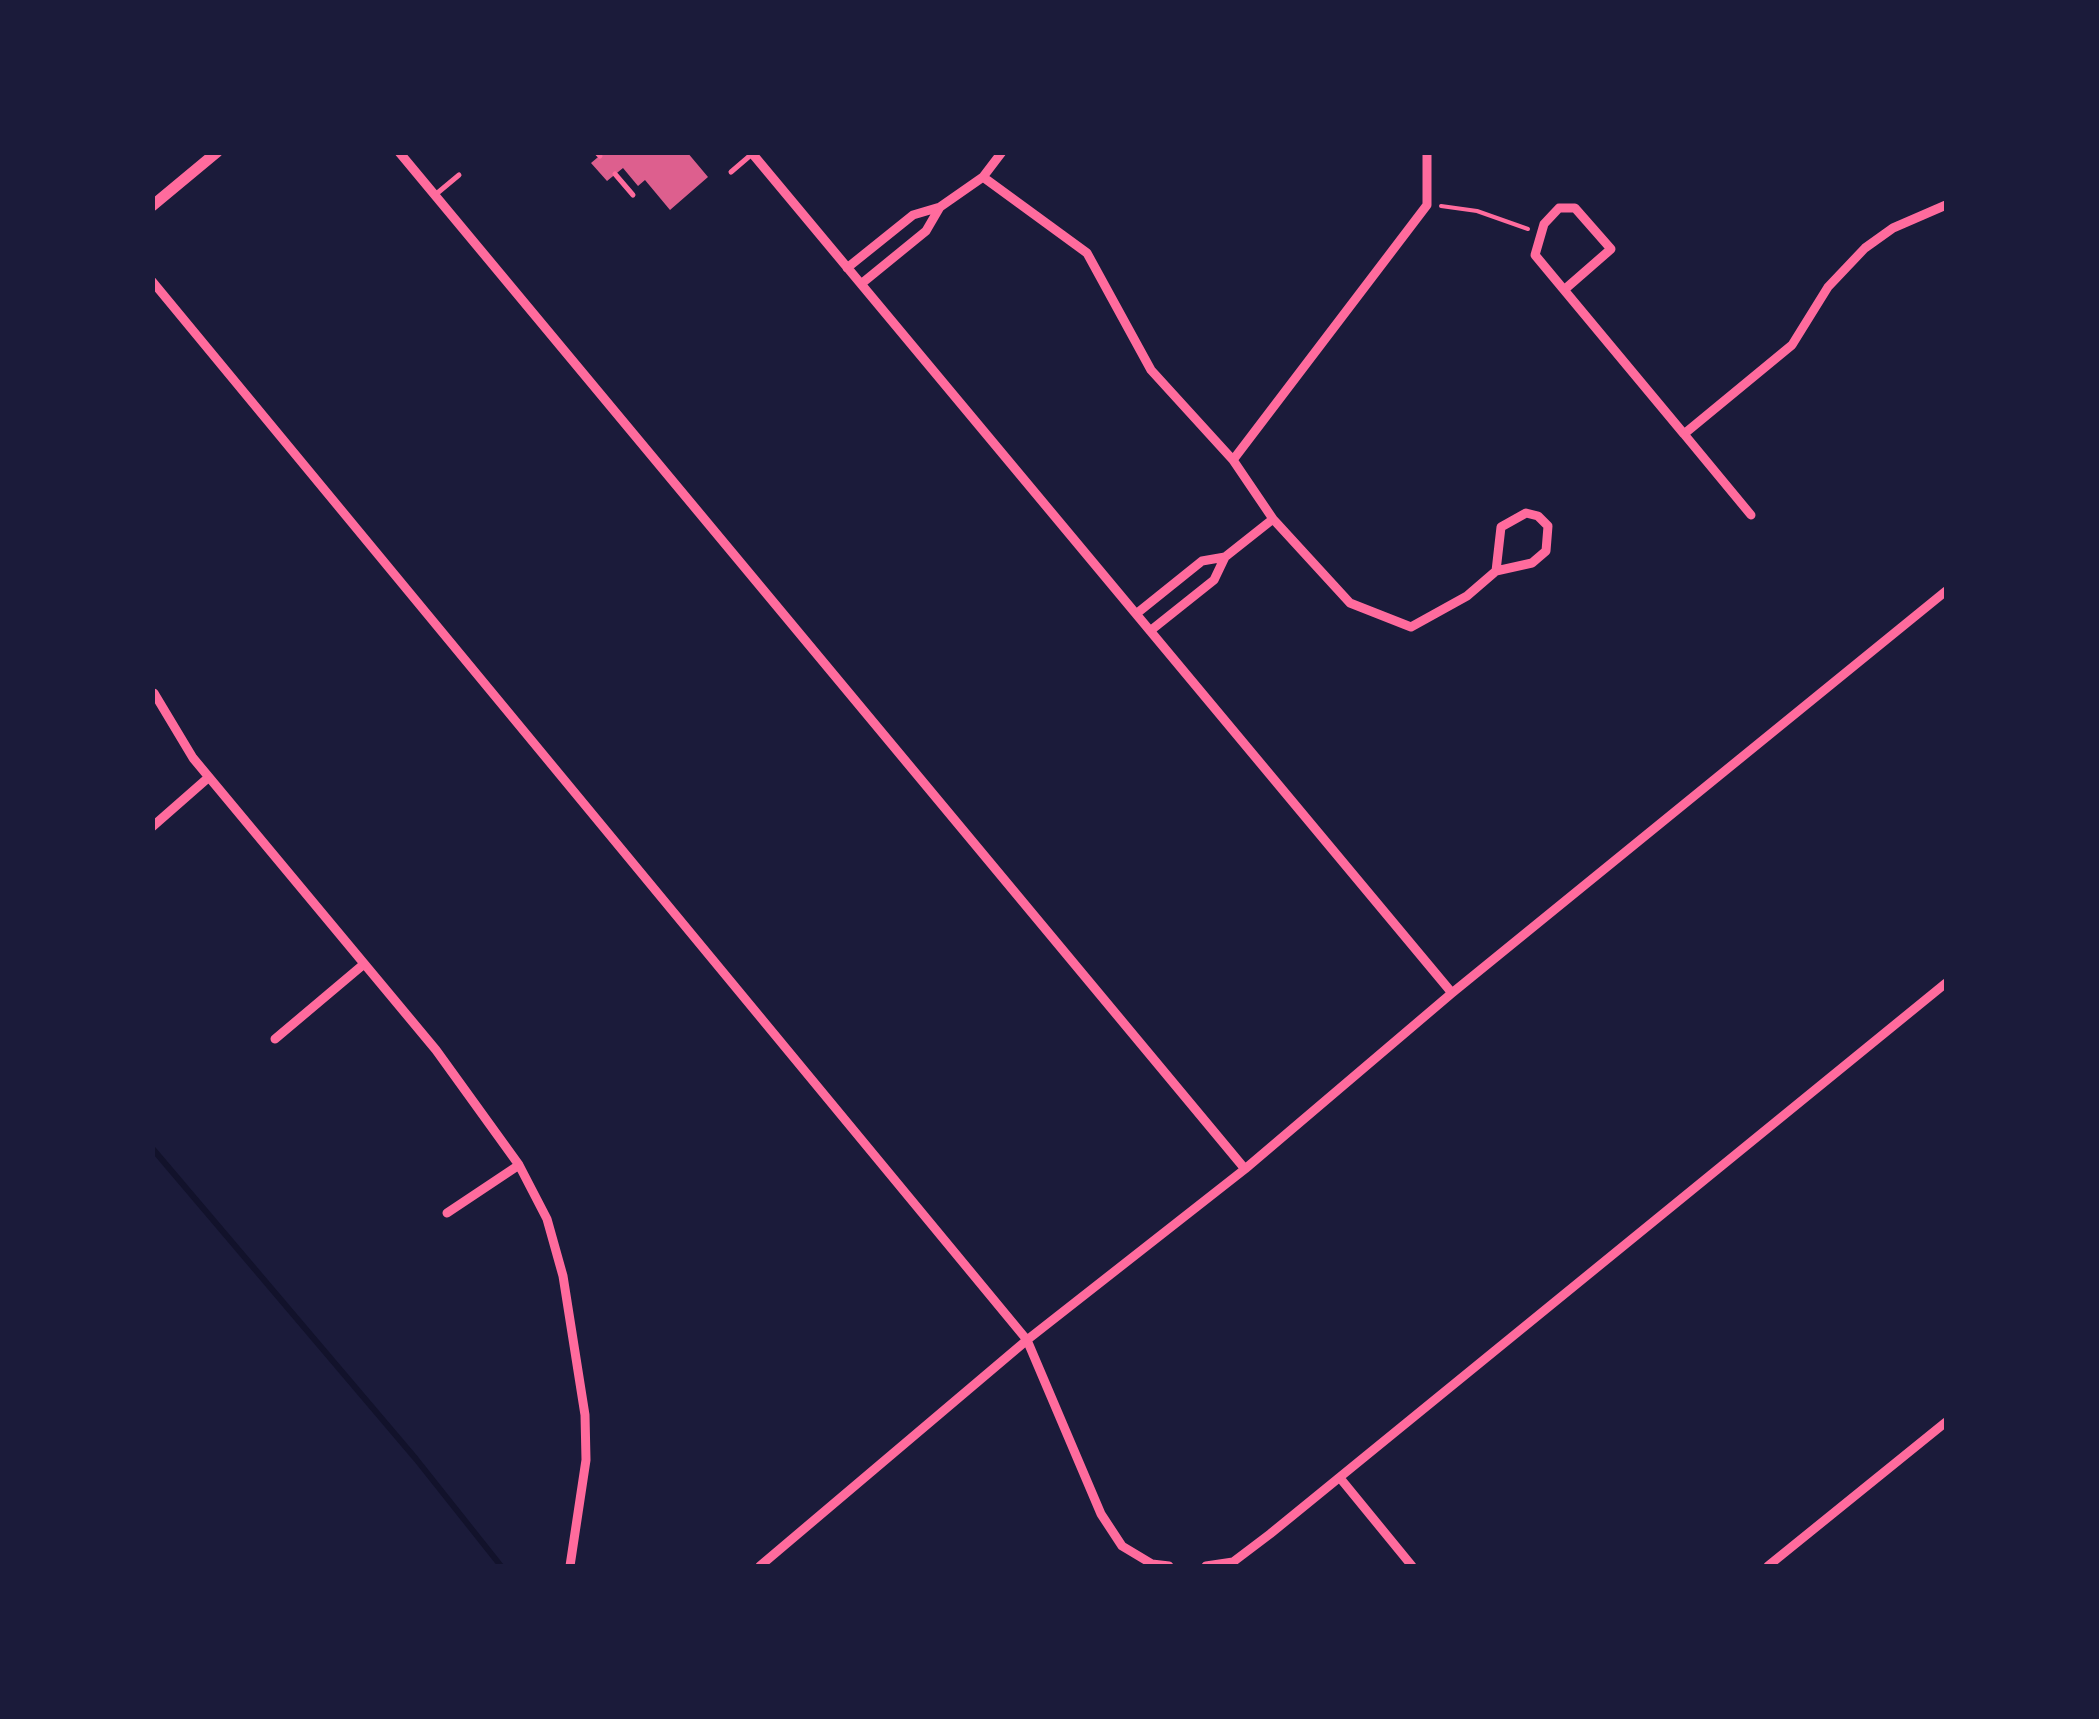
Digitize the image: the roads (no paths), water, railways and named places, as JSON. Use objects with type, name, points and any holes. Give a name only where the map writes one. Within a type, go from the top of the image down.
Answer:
[{"type":"street","points":[[152,206],[217,152]]},
{"type":"street","points":[[400,152],[1244,1169]]},
{"type":"street","points":[[847,268],[913,214],[940,207],[983,177],[1002,152]]},
{"type":"street","points":[[1233,460],[1428,204],[1427,152]]},
{"type":"street","points":[[752,153],[1452,993]]},
{"type":"street","points":[[983,177],[1087,253],[1151,370],[1233,460],[1273,519],[1350,604],[1411,626],[1466,596],[1496,571],[1532,563],[1546,551],[1548,526],[1538,516],[1526,513],[1501,527],[1496,571]]},
{"type":"street","points":[[1684,434],[1792,345],[1828,287],[1866,248],[1893,228],[1946,205]]},
{"type":"street","points":[[860,284],[926,231],[940,207]]},
{"type":"street","points":[[1564,290],[1611,249],[1575,208],[1558,208],[1540,237],[1535,255],[1564,290],[1684,434],[1751,515]]},
{"type":"street","points":[[152,281],[1027,1340],[1101,1514],[1122,1546],[1152,1564],[1169,1566]]},
{"type":"street","points":[[1150,631],[1214,580],[1225,557],[1273,519]]},
{"type":"street","points":[[1136,614],[1202,561],[1225,557]]},
{"type":"street","points":[[760,1566],[1027,1340],[1244,1169],[1452,993],[1946,591]]},
{"type":"street","points":[[154,693],[209,777],[436,1050],[519,1164],[547,1219],[563,1276],[580,1372],[586,1460],[570,1566]]},
{"type":"street","points":[[152,827],[209,777]]},
{"type":"street","points":[[275,1039],[364,964]]},
{"type":"street","points":[[1206,1566],[1232,1562],[1340,1478],[1946,983]]},
{"type":"street","points":[[447,1212],[519,1164]]},
{"type":"street","points":[[1768,1566],[1946,1422]]},
{"type":"street","points":[[1340,1478],[1412,1566]]},
{"type":"lane","points":[[731,172],[752,153]]},
{"type":"lane","points":[[615,174],[633,195]]},
{"type":"lane","points":[[435,195],[459,176]]},
{"type":"waterway","points":[[152,1148],[416,1459],[501,1566]]}]
